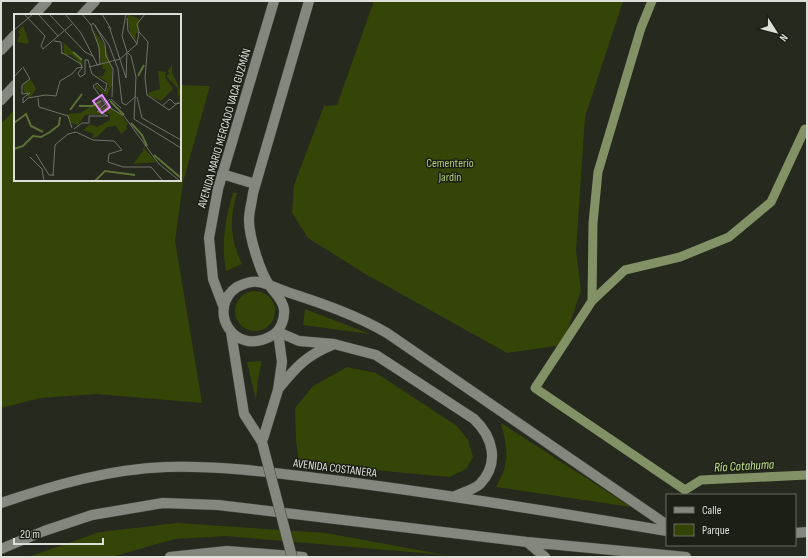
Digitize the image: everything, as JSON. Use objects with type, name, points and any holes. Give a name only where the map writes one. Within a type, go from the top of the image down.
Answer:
[{"type":"main road","points":[[35,14],[47,1]]},
{"type":"main road","points":[[83,14],[95,1]]},
{"type":"main road","name":"AVENIDA MARIO MERCADO VACA GUZMÁN","points":[[224,308],[213,279],[208,238],[222,174],[274,1]]},
{"type":"main road","points":[[262,442],[278,390],[282,362],[278,332],[284,317],[284,308],[281,299],[270,286],[255,253],[249,220],[256,184],[308,1]]},
{"type":"main road","points":[[1,50],[14,36]]},
{"type":"main road","points":[[1,100],[14,86]]},
{"type":"main road","points":[[222,174],[256,184]]},
{"type":"main road","points":[[292,557],[262,442],[244,414],[231,332],[224,317],[226,299],[238,287],[257,282],[352,315],[387,333],[666,524]]},
{"type":"main road","points":[[231,332],[246,341],[254,342],[263,341],[278,332]]},
{"type":"main road","points":[[278,332],[299,341],[334,344],[376,355],[484,428],[490,438],[492,450],[487,474],[480,485],[455,496]]},
{"type":"main road","points":[[278,390],[296,366],[314,352],[334,344]]},
{"type":"main road","name":"AVENIDA COSTANERA","points":[[1,503],[41,490],[122,471],[166,467],[218,468],[455,496],[666,531]]},
{"type":"main road","points":[[1,549],[44,531],[92,515],[163,503],[218,505],[527,542],[686,557]]},
{"type":"main road","points":[[796,533],[807,532]]},
{"type":"main road","points":[[527,542],[545,557]]},
{"type":"main road","points":[[170,557],[227,551],[303,557]]},
{"type":"green space","name":"Cementerio Jardín","points":[[374,1],[623,1],[585,117],[576,251],[581,290],[563,345],[507,353],[362,272],[308,238],[292,213],[294,185],[324,106],[337,105]]},
{"type":"green space","points":[[181,85],[210,86],[183,182],[175,241],[202,403],[97,394],[40,398],[1,408],[1,124],[14,110],[14,181],[181,181]]},
{"type":"green space","points":[[233,193],[237,193],[232,220],[233,237],[242,264],[226,271],[224,242],[228,213]]},
{"type":"green space","points":[[255,291],[269,297],[275,311],[269,325],[255,331],[241,325],[235,311],[241,297]]},
{"type":"green space","points":[[305,309],[370,334],[303,325]]},
{"type":"green space","points":[[262,361],[258,379],[256,400],[247,362]]},
{"type":"green space","points":[[347,367],[376,373],[457,426],[468,440],[473,457],[466,469],[449,477],[299,463],[296,440],[295,408],[313,386]]},
{"type":"green space","points":[[501,423],[631,507],[496,487],[506,463],[505,441]]},
{"type":"green space","points":[[177,523],[326,533],[445,555],[226,536],[175,539],[111,557],[28,557],[100,532]]},
{"type":"waterway","name":"Río Cotahuma","points":[[652,1],[641,28],[598,172],[593,223],[592,301],[535,388],[685,490],[701,480],[807,475]]},
{"type":"waterway","points":[[592,301],[625,270],[680,257],[729,237],[771,202],[805,129]]}]
